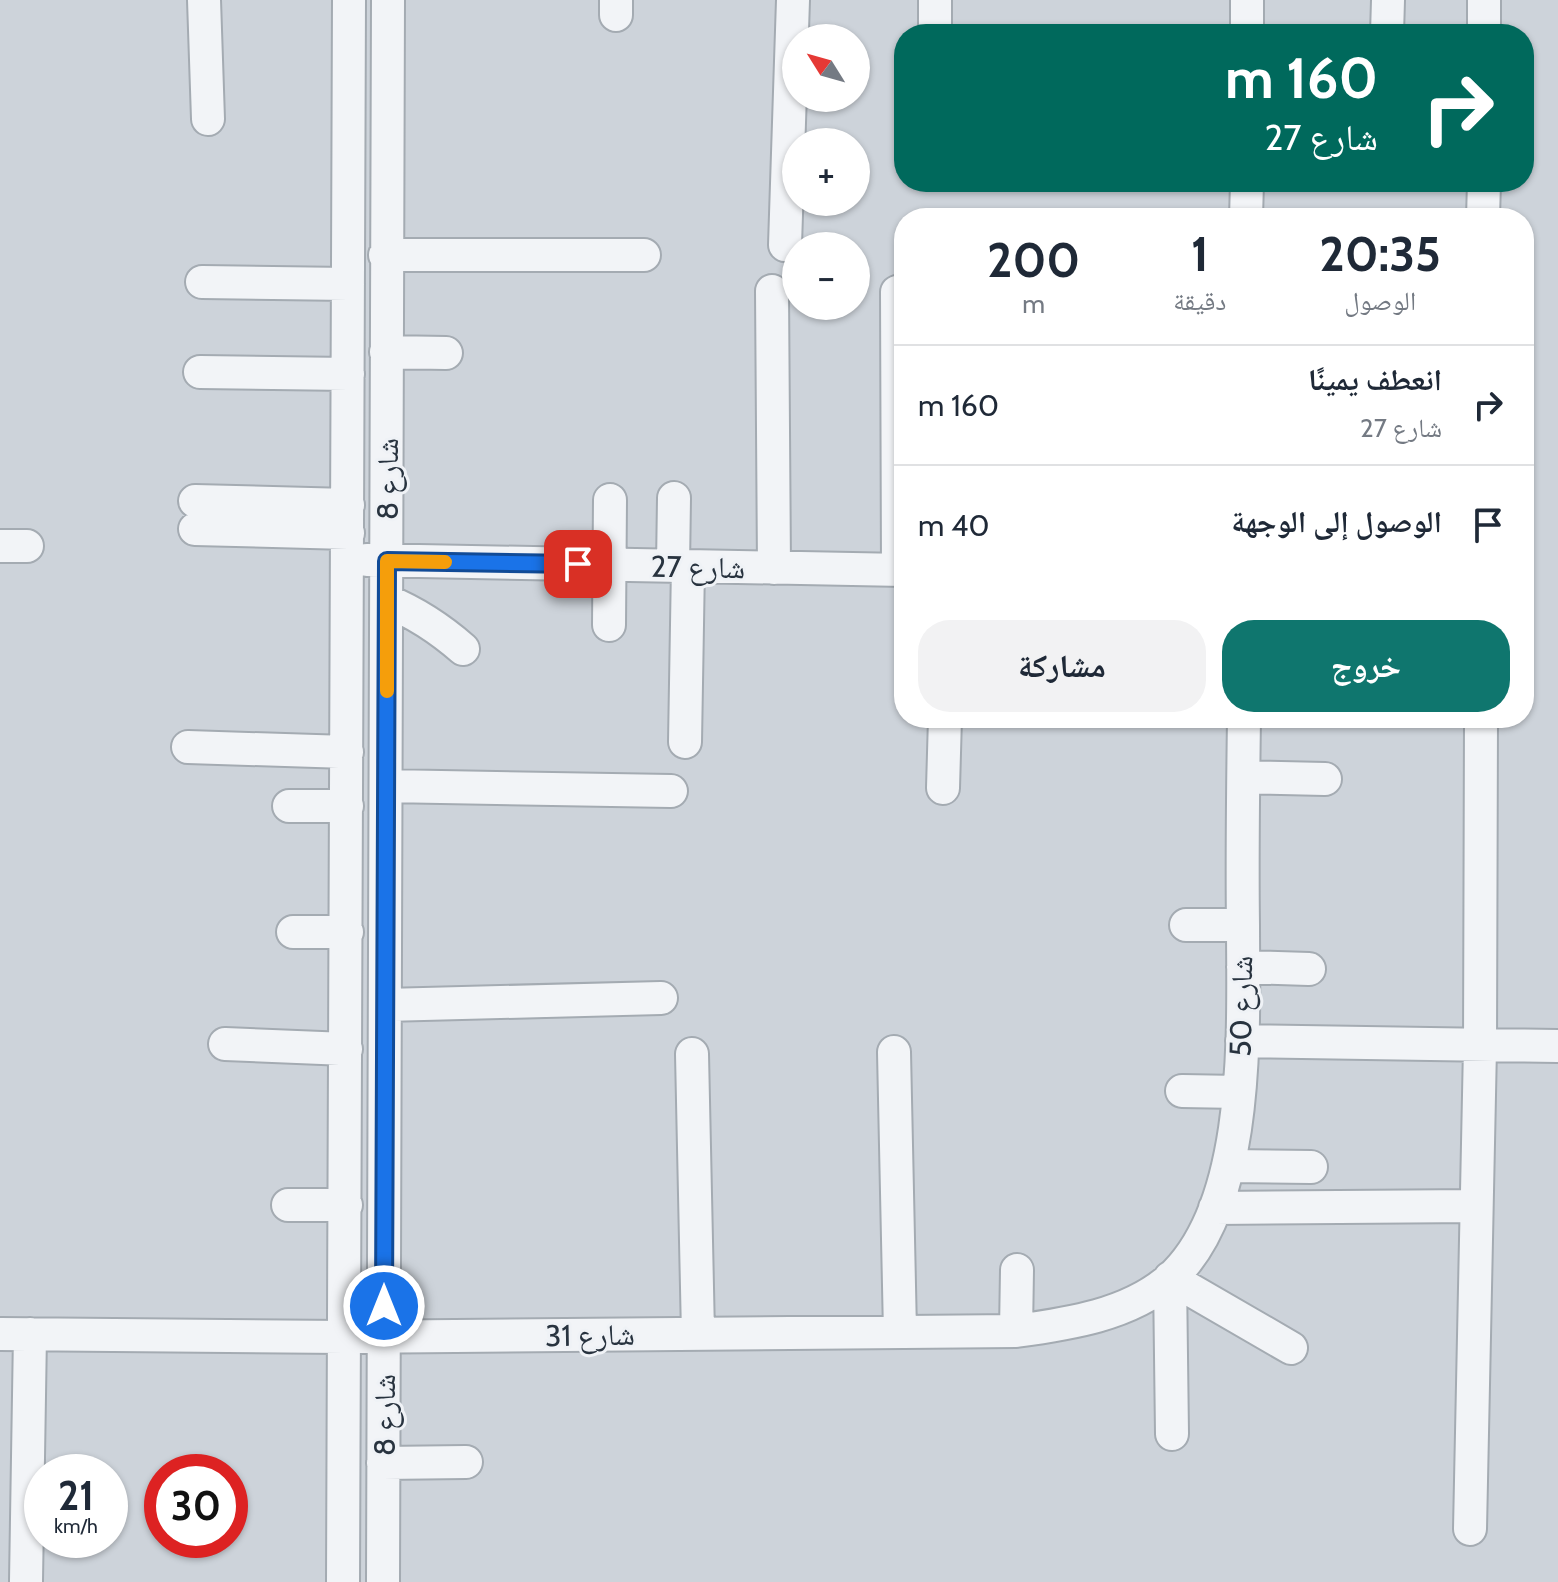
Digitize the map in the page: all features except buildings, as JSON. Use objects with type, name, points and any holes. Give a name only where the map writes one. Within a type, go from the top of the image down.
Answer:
[{"type":"street","points":[[204,0],[208,119]]},
{"type":"street","name":"شارع 8","points":[[343,1582],[349,0]]},
{"type":"street","name":"شارع 8","points":[[383,1582],[388,0]]},
{"type":"street","points":[[785,232],[793,0]]},
{"type":"street","points":[[935,0],[935,24]]},
{"type":"street","points":[[1247,0],[1247,24]]},
{"type":"street","points":[[1387,24],[1388,0]]},
{"type":"street","points":[[1484,0],[1484,24]]},
{"type":"street","points":[[385,255],[644,255]]},
{"type":"street","points":[[202,282],[348,284]]},
{"type":"street","points":[[772,291],[774,568]]},
{"type":"street","points":[[386,352],[446,353]]},
{"type":"street","points":[[200,372],[348,374]]},
{"type":"street","points":[[674,498],[681,566],[685,742]]},
{"type":"street","points":[[609,625],[610,500]]},
{"type":"street","name":"شارع 27","points":[[195,515],[348,532],[387,561],[894,570]]},
{"type":"street","points":[[387,601],[415,613],[463,649]]},
{"type":"street","points":[[943,788],[945,728]]},
{"type":"street","name":"شارع 50","points":[[1170,1278],[1196,1245],[1215,1208],[1228,1166],[1239,1092],[1244,728]]},
{"type":"street","points":[[1470,1529],[1480,1047],[1481,728]]},
{"type":"street","points":[[188,747],[347,752]]},
{"type":"street","points":[[1244,777],[1325,779]]},
{"type":"street","points":[[386,786],[671,791]]},
{"type":"street","points":[[289,806],[347,806]]},
{"type":"street","points":[[1186,925],[1243,925]]},
{"type":"street","points":[[293,932],[347,932]]},
{"type":"street","points":[[1243,967],[1309,969]]},
{"type":"street","points":[[385,1005],[661,998]]},
{"type":"street","points":[[1242,1041],[1558,1046]]},
{"type":"street","points":[[225,1044],[346,1049]]},
{"type":"street","points":[[894,1052],[900,1332]]},
{"type":"street","points":[[692,1054],[698,1334]]},
{"type":"street","points":[[1182,1091],[1239,1092]]},
{"type":"street","points":[[1228,1166],[1311,1167]]},
{"type":"street","points":[[288,1205],[346,1205]]},
{"type":"street","points":[[1215,1208],[1476,1206]]},
{"type":"street","points":[[1016,1331],[1017,1270]]},
{"type":"street","points":[[1170,1278],[1291,1348]]},
{"type":"street","points":[[1170,1278],[1172,1434]]},
{"type":"street","name":"شارع 31","points":[[15,1334],[344,1337],[1016,1331],[1098,1315],[1137,1300],[1170,1278]]},
{"type":"street","points":[[15,1334],[26,1581]]},
{"type":"street","points":[[383,1463],[466,1462]]},
{"type":"shaded area","points":[[0,0],[1558,0],[1558,1582],[0,1582]]},
{"type":"slow traffic","points":[[387,691],[387,561],[445,562]]},
{"type":"route","points":[[384,1306],[387,561],[578,564]]}]
